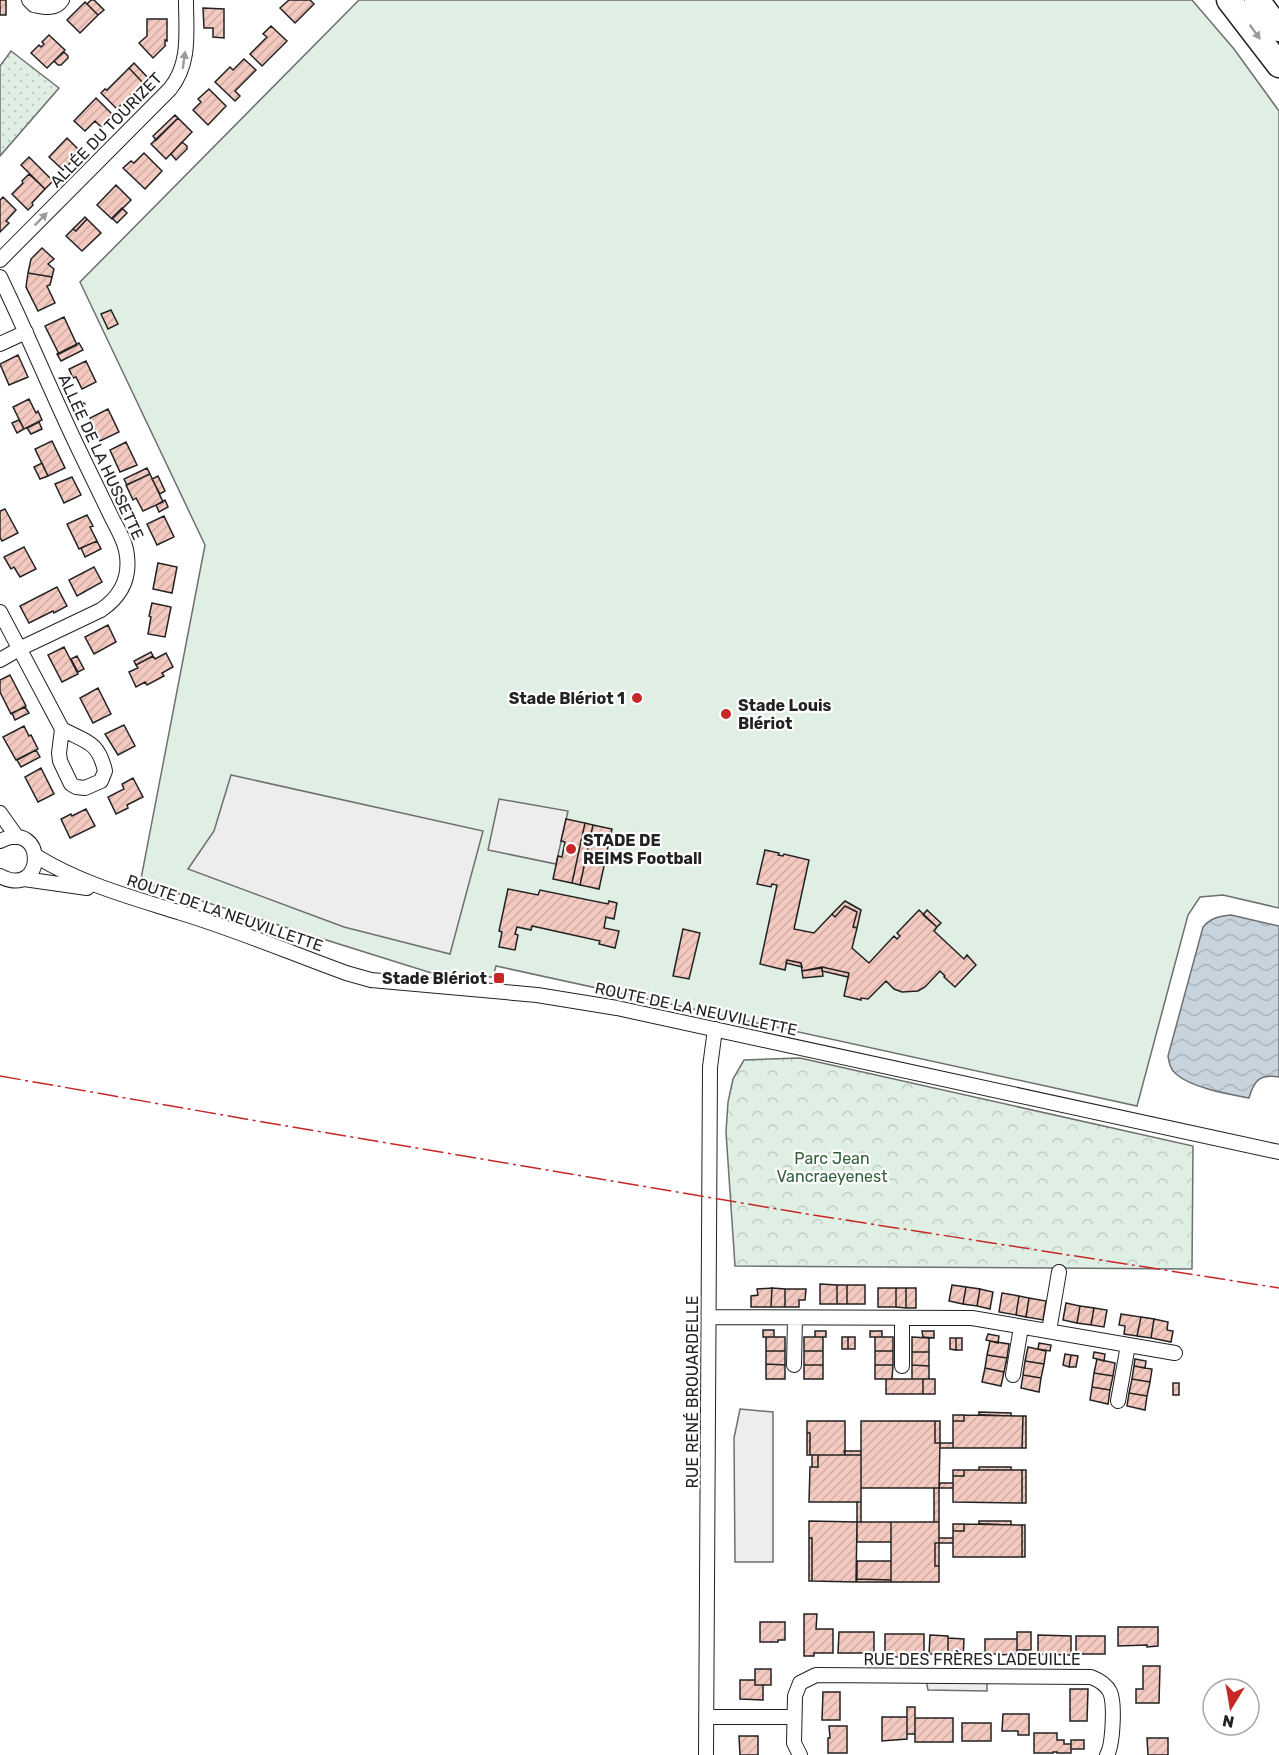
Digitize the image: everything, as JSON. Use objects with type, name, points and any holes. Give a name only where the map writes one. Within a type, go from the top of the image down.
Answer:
[{"type":"highway","points":[[1230,0],[1279,65]]},
{"type":"highway","points":[[1257,0],[1279,28]]},
{"type":"street","points":[[28,0],[34,5],[53,7],[59,5],[62,0]]},
{"type":"street","name":"ALLÉE DU TOURIZET","points":[[0,260],[178,80],[185,55],[186,0]]},
{"type":"street","name":"ALLÉE DE LA HUSSETTE","points":[[0,277],[121,536],[128,566],[120,594],[112,602],[101,610],[0,660]]},
{"type":"street","points":[[0,344],[27,332]]},
{"type":"street","points":[[0,612],[62,729]]},
{"type":"street","name":"ROUTE DE LA NEUVILLETTE","points":[[0,813],[17,837],[30,844],[36,856],[59,870],[112,892],[183,913],[371,980],[537,995],[617,1008],[1279,1152]]},
{"type":"street","points":[[0,842],[8,837],[17,837]]},
{"type":"street","points":[[24,879],[31,873],[36,856]]},
{"type":"street","name":"ROUTE DE LA NEUVILLETTE","points":[[0,877],[8,880],[24,879],[112,892]]},
{"type":"street","name":"RUE RENÉ BROUARDELLE","points":[[706,1755],[710,1067],[715,1029]]},
{"type":"street","points":[[1049,1331],[1059,1272]]},
{"type":"street","points":[[709,1317],[972,1318],[1175,1353]]},
{"type":"street","points":[[794,1365],[795,1318]]},
{"type":"street","points":[[902,1319],[902,1366]]},
{"type":"street","points":[[1013,1375],[1021,1327]]},
{"type":"street","points":[[1118,1401],[1128,1345]]},
{"type":"street","name":"RUE DES FRÈRES LADEUILLE","points":[[800,1755],[794,1743],[795,1696],[800,1683],[816,1675],[1091,1677],[1105,1685],[1112,1698],[1111,1745],[1107,1755]]},
{"type":"street","points":[[706,1717],[794,1717]]},
{"type":"green space","name":"Stade Louis Blériot","points":[[359,0],[1192,0],[1234,49],[1279,111],[1279,908],[1223,895],[1200,897],[1188,915],[1137,1106],[496,966],[493,977],[441,976],[154,886],[140,884],[205,545],[80,282]]},
{"type":"green space","points":[[11,51],[59,88],[0,156],[0,66]]},
{"type":"green space","name":"Parc Jean Vancraeyenest","points":[[800,1058],[1193,1146],[1192,1269],[735,1266],[726,1132],[728,1102],[733,1079],[744,1060]]},
{"type":"shaded area","points":[[231,775],[483,831],[450,954],[344,927],[188,869],[214,831]]},
{"type":"shaded area","points":[[499,799],[568,811],[556,864],[488,850]]},
{"type":"shaded area","points":[[740,1409],[773,1412],[773,1562],[735,1562],[734,1438]]},
{"type":"shaded area","points":[[926,1680],[987,1680],[987,1691],[928,1690]]},
{"type":"water","points":[[1231,915],[1279,926],[1279,1077],[1267,1076],[1259,1080],[1253,1087],[1249,1098],[1211,1090],[1183,1079],[1172,1070],[1168,1056],[1203,927],[1216,918]]},
{"type":"building","points":[[0,0],[6,0],[6,15],[0,15]]},
{"type":"building","points":[[94,0],[104,10],[98,15],[87,4]]},
{"type":"building","points":[[289,0],[310,0],[314,4],[295,23],[280,8]]},
{"type":"building","points":[[85,2],[98,15],[80,33],[67,20]]},
{"type":"building","points":[[203,8],[224,9],[224,38],[213,37],[213,28],[204,28]]},
{"type":"building","points":[[147,19],[167,19],[167,41],[165,40],[165,46],[153,58],[139,43],[147,36]]},
{"type":"building","points":[[271,26],[287,41],[262,66],[250,54],[267,37],[263,34]]},
{"type":"building","points":[[49,35],[65,50],[47,68],[31,53],[39,45],[41,47],[44,44],[42,42]]},
{"type":"building","points":[[64,52],[68,58],[58,65],[54,61]]},
{"type":"building","points":[[244,59],[256,70],[235,91],[240,96],[235,101],[215,82],[230,67],[233,70]]},
{"type":"building","points":[[134,63],[150,80],[145,85],[129,68]]},
{"type":"building","points":[[129,68],[145,85],[136,94],[134,92],[117,109],[101,93]]},
{"type":"building","points":[[209,89],[226,106],[208,125],[193,110],[201,102],[198,99]]},
{"type":"building","points":[[96,98],[113,115],[101,127],[95,121],[85,131],[74,121]]},
{"type":"building","points":[[175,115],[178,118],[156,140],[153,136]]},
{"type":"building","points":[[178,118],[192,132],[166,159],[151,144]]},
{"type":"building","points":[[67,138],[81,152],[63,170],[49,157]]},
{"type":"building","points":[[182,142],[187,149],[176,160],[171,154]]},
{"type":"building","points":[[144,153],[162,171],[145,189],[123,168],[131,161],[134,163]]},
{"type":"building","points":[[29,157],[53,181],[45,189],[21,165]]},
{"type":"building","points":[[29,174],[45,189],[28,210],[12,194]]},
{"type":"building","points":[[116,185],[131,200],[112,219],[97,205]]},
{"type":"building","points":[[3,197],[16,210],[6,221],[9,223],[0,232],[0,200]]},
{"type":"building","points":[[122,208],[127,213],[117,223],[112,218]]},
{"type":"building","points":[[85,217],[87,219],[76,231],[73,229]]},
{"type":"building","points":[[87,219],[101,233],[82,251],[66,236],[73,229],[76,231]]},
{"type":"building","points":[[42,248],[54,259],[48,264],[54,269],[52,277],[28,273],[31,259]]},
{"type":"building","points":[[28,273],[52,277],[50,285],[47,286],[55,303],[38,311],[26,287]]},
{"type":"building","points":[[111,310],[118,324],[108,329],[101,314]]},
{"type":"building","points":[[64,317],[77,345],[59,354],[45,326]]},
{"type":"building","points":[[79,343],[83,350],[61,361],[57,354]]},
{"type":"building","points":[[18,355],[28,377],[9,385],[0,364]]},
{"type":"building","points":[[86,361],[96,382],[82,389],[69,369]]},
{"type":"building","points":[[29,399],[42,420],[24,429],[13,407]]},
{"type":"building","points":[[108,409],[119,432],[100,441],[90,418]]},
{"type":"building","points":[[19,420],[24,429],[17,433],[12,423]]},
{"type":"building","points":[[39,422],[42,429],[31,434],[27,428]]},
{"type":"building","points":[[52,441],[65,468],[48,476],[35,449]]},
{"type":"building","points":[[126,442],[137,465],[120,472],[110,450]]},
{"type":"building","points":[[42,463],[48,476],[40,479],[34,467]]},
{"type":"building","points":[[147,468],[150,474],[127,485],[124,479]]},
{"type":"building","points":[[150,474],[163,502],[143,511],[136,498],[133,500],[126,485]]},
{"type":"building","points":[[158,476],[165,491],[160,494],[152,479]]},
{"type":"building","points":[[72,477],[81,495],[64,503],[55,484]]},
{"type":"building","points":[[165,500],[168,507],[159,512],[156,505]]},
{"type":"building","points":[[5,509],[18,533],[2,541],[0,511]]},
{"type":"building","points":[[87,515],[97,541],[79,549],[67,524]]},
{"type":"building","points":[[164,516],[174,537],[157,545],[147,524]]},
{"type":"building","points":[[97,541],[101,549],[85,557],[81,548]]},
{"type":"building","points":[[24,547],[36,569],[20,577],[14,567],[11,569],[4,557]]},
{"type":"building","points":[[158,563],[177,567],[172,593],[153,589]]},
{"type":"building","points":[[94,567],[102,582],[77,596],[69,580]]},
{"type":"building","points":[[57,587],[67,606],[29,623],[20,606]]},
{"type":"building","points":[[152,603],[171,607],[165,637],[148,634]]},
{"type":"building","points":[[108,625],[116,642],[94,654],[85,637]]},
{"type":"building","points":[[64,647],[78,674],[62,682],[48,655]]},
{"type":"building","points":[[151,652],[153,656],[136,665],[134,661]]},
{"type":"building","points":[[166,653],[173,667],[162,673],[164,676],[147,685],[145,682],[136,687],[129,672],[138,668],[136,665],[153,656],[155,659]]},
{"type":"building","points":[[77,656],[84,669],[78,672],[71,659]]},
{"type":"building","points":[[10,675],[26,706],[11,714],[0,692],[0,680]]},
{"type":"building","points":[[98,688],[111,714],[93,723],[80,698]]},
{"type":"building","points":[[25,707],[29,713],[15,720],[12,713]]},
{"type":"building","points":[[124,725],[135,746],[118,755],[105,734]]},
{"type":"building","points":[[24,726],[38,749],[16,760],[3,737]]},
{"type":"building","points":[[36,750],[40,757],[21,767],[17,760]]},
{"type":"building","points":[[41,768],[54,794],[38,802],[25,777]]},
{"type":"building","points":[[133,778],[143,797],[116,814],[108,797],[124,789],[122,784]]},
{"type":"building","points":[[86,809],[95,826],[70,838],[61,819]]},
{"type":"building","name":"STADE DE REIMS Football","points":[[566,819],[585,823],[572,883],[553,879],[558,856],[562,857],[565,842],[561,841]]},
{"type":"building","points":[[585,823],[593,825],[580,885],[572,883]]},
{"type":"building","points":[[593,825],[612,829],[607,851],[604,851],[601,865],[604,866],[599,889],[580,885]]},
{"type":"building","points":[[765,850],[779,853],[778,855],[783,856],[784,854],[809,860],[794,929],[814,933],[832,914],[835,917],[845,906],[857,912],[853,927],[857,928],[852,948],[869,963],[894,936],[897,939],[900,936],[897,933],[919,910],[937,927],[934,931],[964,959],[967,955],[976,965],[955,987],[940,971],[918,991],[902,992],[894,989],[886,981],[868,999],[861,998],[861,1000],[844,996],[849,973],[822,967],[802,971],[801,963],[787,960],[785,970],[760,964],[777,885],[772,884],[771,887],[757,884]]},
{"type":"building","points":[[508,889],[538,895],[540,890],[608,904],[609,901],[617,903],[614,919],[606,917],[604,928],[619,931],[615,948],[599,944],[600,941],[532,926],[531,930],[517,927],[515,950],[499,947],[502,932],[499,931]]},
{"type":"building","points":[[845,901],[861,910],[857,928],[853,927],[857,912],[845,906],[835,917],[832,914]]},
{"type":"building","points":[[927,910],[941,923],[937,927],[923,915]]},
{"type":"building","points":[[683,929],[700,933],[689,979],[673,976]]},
{"type":"building","points":[[787,960],[801,963],[802,967],[786,963]]},
{"type":"building","points":[[822,967],[849,973],[848,977],[822,971]]},
{"type":"building","points":[[822,968],[823,976],[803,978],[802,971]]},
{"type":"building","points":[[820,1284],[837,1285],[837,1304],[820,1304]]},
{"type":"building","points":[[837,1285],[847,1285],[847,1304],[837,1304]]},
{"type":"building","points":[[847,1285],[865,1285],[865,1304],[847,1304]]},
{"type":"building","points":[[952,1285],[966,1287],[963,1304],[949,1301]]},
{"type":"building","points":[[966,1287],[980,1289],[977,1306],[963,1304]]},
{"type":"building","points":[[772,1288],[785,1289],[785,1307],[771,1307]]},
{"type":"building","points":[[772,1288],[771,1307],[751,1307],[751,1296],[758,1295],[757,1289]]},
{"type":"building","points":[[878,1288],[896,1288],[896,1307],[878,1307]]},
{"type":"building","points":[[896,1288],[906,1288],[906,1308],[896,1307]]},
{"type":"building","points":[[906,1288],[916,1288],[916,1308],[906,1308]]},
{"type":"building","points":[[785,1289],[806,1289],[805,1300],[799,1300],[799,1307],[785,1307]]},
{"type":"building","points":[[980,1289],[993,1292],[990,1309],[977,1306]]},
{"type":"building","points":[[1002,1293],[1019,1296],[1016,1315],[999,1312]]},
{"type":"building","points":[[1019,1296],[1029,1298],[1026,1317],[1016,1315]]},
{"type":"building","points":[[1029,1298],[1046,1301],[1043,1320],[1026,1317]]},
{"type":"building","points":[[1066,1303],[1080,1306],[1077,1323],[1063,1320]]},
{"type":"building","points":[[1080,1306],[1094,1308],[1091,1325],[1077,1323]]},
{"type":"building","points":[[1094,1308],[1107,1310],[1104,1327],[1091,1325]]},
{"type":"building","points":[[1121,1314],[1141,1317],[1137,1336],[1124,1334],[1125,1326],[1119,1325]]},
{"type":"building","points":[[1141,1317],[1154,1319],[1151,1338],[1137,1336]]},
{"type":"building","points":[[1154,1319],[1168,1322],[1167,1330],[1173,1331],[1171,1342],[1151,1338]]},
{"type":"building","points":[[763,1330],[774,1330],[774,1337],[763,1337]]},
{"type":"building","points":[[815,1331],[826,1331],[826,1337],[815,1337]]},
{"type":"building","points":[[870,1331],[882,1331],[882,1337],[870,1337]]},
{"type":"building","points":[[922,1331],[934,1331],[934,1338],[923,1337]]},
{"type":"building","points":[[988,1334],[999,1336],[998,1343],[986,1340]]},
{"type":"building","points":[[766,1337],[785,1337],[785,1351],[766,1351]]},
{"type":"building","points":[[804,1337],[823,1337],[823,1351],[804,1351]]},
{"type":"building","points":[[842,1337],[848,1337],[848,1349],[842,1349]]},
{"type":"building","points":[[848,1337],[855,1337],[855,1349],[848,1349]]},
{"type":"building","points":[[875,1337],[893,1337],[893,1351],[875,1351]]},
{"type":"building","points":[[912,1337],[929,1338],[929,1352],[912,1352]]},
{"type":"building","points":[[950,1338],[956,1338],[956,1350],[950,1349]]},
{"type":"building","points":[[956,1338],[962,1338],[962,1350],[956,1350]]},
{"type":"building","points":[[990,1341],[1009,1344],[1007,1358],[987,1355]]},
{"type":"building","points":[[1039,1343],[1051,1345],[1050,1351],[1038,1349]]},
{"type":"building","points":[[1028,1347],[1046,1351],[1044,1364],[1025,1361]]},
{"type":"building","points":[[766,1351],[785,1351],[785,1365],[766,1364]]},
{"type":"building","points":[[804,1351],[823,1351],[823,1365],[804,1365]]},
{"type":"building","points":[[875,1351],[893,1351],[893,1365],[875,1365]]},
{"type":"building","points":[[912,1352],[929,1352],[929,1366],[912,1365]]},
{"type":"building","points":[[1094,1352],[1105,1354],[1104,1361],[1093,1358]]},
{"type":"building","points":[[1065,1354],[1071,1355],[1069,1367],[1063,1365]]},
{"type":"building","points":[[987,1355],[1007,1358],[1004,1372],[985,1368]]},
{"type":"building","points":[[1071,1355],[1078,1356],[1076,1367],[1069,1367]]},
{"type":"building","points":[[1097,1359],[1115,1363],[1113,1376],[1094,1373]]},
{"type":"building","points":[[1135,1359],[1146,1361],[1145,1368],[1134,1366]]},
{"type":"building","points":[[1025,1361],[1044,1364],[1041,1378],[1023,1375]]},
{"type":"building","points":[[766,1364],[785,1365],[785,1379],[766,1379]]},
{"type":"building","points":[[804,1365],[823,1365],[823,1379],[804,1379]]},
{"type":"building","points":[[875,1365],[893,1365],[892,1379],[875,1379]]},
{"type":"building","points":[[912,1365],[929,1366],[929,1379],[912,1379]]},
{"type":"building","points":[[1134,1366],[1152,1369],[1150,1382],[1132,1379]]},
{"type":"building","points":[[985,1368],[1004,1372],[1001,1386],[982,1382]]},
{"type":"building","points":[[1094,1373],[1113,1376],[1110,1390],[1092,1387]]},
{"type":"building","points":[[1023,1375],[1041,1378],[1039,1392],[1021,1388]]},
{"type":"building","points":[[886,1379],[923,1379],[923,1394],[886,1394]]},
{"type":"building","points":[[923,1379],[935,1379],[935,1394],[923,1394]]},
{"type":"building","points":[[1132,1379],[1150,1382],[1147,1396],[1129,1393]]},
{"type":"building","points":[[1173,1383],[1179,1383],[1179,1395],[1173,1395]]},
{"type":"building","points":[[1092,1387],[1110,1390],[1108,1404],[1090,1400]]},
{"type":"building","points":[[1129,1393],[1147,1396],[1145,1410],[1127,1406]]},
{"type":"building","points":[[979,1412],[1011,1413],[1011,1416],[979,1415]]},
{"type":"building","points":[[953,1415],[964,1415],[964,1421],[953,1421]]},
{"type":"building","points":[[964,1415],[1023,1416],[1022,1448],[953,1448],[953,1421],[964,1421]]},
{"type":"building","points":[[1023,1416],[1026,1416],[1026,1448],[1022,1448]]},
{"type":"building","points":[[807,1421],[845,1421],[845,1455],[810,1455],[810,1433],[807,1433]]},
{"type":"building","points":[[861,1421],[935,1421],[935,1443],[940,1443],[939,1488],[861,1488]]},
{"type":"building","points":[[935,1421],[940,1421],[940,1443],[935,1443]]},
{"type":"building","points":[[807,1433],[810,1433],[810,1455],[807,1455]]},
{"type":"building","points":[[940,1443],[953,1443],[953,1448],[940,1448]]},
{"type":"building","points":[[844,1451],[861,1451],[861,1455],[845,1455]]},
{"type":"building","points":[[812,1455],[818,1455],[818,1467],[812,1467]]},
{"type":"building","points":[[818,1455],[861,1455],[861,1502],[809,1502],[810,1467],[818,1467]]},
{"type":"building","points":[[979,1467],[1011,1467],[1011,1470],[979,1470]]},
{"type":"building","points":[[953,1470],[964,1470],[964,1476],[953,1476]]},
{"type":"building","points":[[964,1470],[1022,1470],[1022,1503],[953,1502],[953,1476],[964,1476]]},
{"type":"building","points":[[1022,1470],[1026,1470],[1026,1503],[1022,1503]]},
{"type":"building","points":[[940,1483],[953,1483],[953,1488],[939,1488]]},
{"type":"building","points":[[934,1488],[939,1488],[939,1522],[934,1522]]},
{"type":"building","points":[[857,1502],[861,1502],[861,1522],[857,1522]]},
{"type":"building","points":[[809,1521],[857,1522],[856,1582],[812,1581],[812,1538],[809,1538]]},
{"type":"building","points":[[979,1521],[1011,1521],[1011,1525],[979,1524]]},
{"type":"building","points":[[857,1522],[891,1522],[891,1542],[857,1542]]},
{"type":"building","points":[[891,1522],[939,1522],[939,1543],[935,1543],[935,1566],[939,1566],[939,1582],[891,1582]]},
{"type":"building","points":[[953,1524],[964,1524],[964,1531],[953,1531]]},
{"type":"building","points":[[964,1524],[1022,1525],[1022,1557],[953,1557],[953,1531],[964,1531]]},
{"type":"building","points":[[1022,1525],[1025,1525],[1025,1557],[1022,1557]]},
{"type":"building","points":[[809,1538],[812,1538],[812,1581],[809,1581]]},
{"type":"building","points":[[939,1538],[953,1538],[953,1543],[939,1543]]},
{"type":"building","points":[[935,1543],[939,1543],[939,1566],[935,1566]]},
{"type":"building","points":[[857,1561],[891,1561],[891,1580],[857,1579]]},
{"type":"building","points":[[857,1579],[891,1580],[891,1582],[856,1582]]},
{"type":"building","points":[[804,1614],[817,1614],[816,1629],[833,1629],[833,1653],[814,1653],[814,1656],[804,1656]]},
{"type":"building","points":[[760,1622],[785,1622],[785,1640],[760,1642]]},
{"type":"building","points":[[1118,1627],[1158,1627],[1158,1646],[1118,1646]]},
{"type":"building","points":[[839,1632],[874,1632],[874,1653],[838,1653]]},
{"type":"building","points":[[1017,1632],[1031,1632],[1031,1650],[1017,1650]]},
{"type":"building","points":[[885,1634],[924,1634],[924,1654],[899,1653],[900,1657],[885,1657]]},
{"type":"building","points":[[930,1635],[948,1636],[948,1654],[929,1654]]},
{"type":"building","points":[[1038,1635],[1071,1636],[1071,1655],[1038,1654]]},
{"type":"building","points":[[1076,1636],[1105,1636],[1105,1654],[1076,1654]]},
{"type":"building","points":[[948,1638],[964,1639],[963,1661],[948,1660]]},
{"type":"building","points":[[985,1639],[1017,1639],[1017,1654],[985,1654]]},
{"type":"building","points":[[1143,1666],[1160,1666],[1159,1703],[1136,1703],[1136,1689],[1143,1689]]},
{"type":"building","points":[[755,1669],[771,1669],[771,1685],[755,1685]]},
{"type":"building","points":[[740,1680],[755,1680],[755,1685],[763,1685],[763,1700],[740,1699]]},
{"type":"building","points":[[1070,1689],[1088,1689],[1087,1721],[1070,1721]]},
{"type":"building","points":[[823,1692],[840,1692],[840,1720],[822,1720]]},
{"type":"building","points":[[907,1707],[915,1707],[915,1734],[907,1734]]},
{"type":"building","points":[[1003,1714],[1029,1714],[1029,1735],[1018,1735],[1018,1731],[1002,1731]]},
{"type":"building","points":[[882,1717],[907,1717],[907,1739],[882,1741]]},
{"type":"building","points":[[915,1718],[953,1718],[953,1742],[915,1742]]},
{"type":"building","points":[[962,1723],[991,1723],[991,1741],[962,1741]]},
{"type":"building","points":[[829,1726],[847,1726],[847,1753],[828,1753]]},
{"type":"building","points":[[1034,1733],[1057,1733],[1057,1740],[1064,1740],[1064,1744],[1071,1744],[1071,1753],[1034,1753]]},
{"type":"building","points":[[739,1736],[758,1736],[758,1755],[740,1755]]},
{"type":"building","points":[[1147,1738],[1168,1738],[1168,1755],[1148,1755]]},
{"type":"building","points":[[1071,1740],[1084,1740],[1084,1749],[1071,1749]]},
{"type":"power","points":[[0,1076],[801,1213],[1279,1288]]},
{"type":"place","name":"Stade Blériot 1","points":[[637,698]]},
{"type":"place","name":"Stade Louis Blériot","points":[[726,714]]},
{"type":"place","name":"STADE DE REIMS Football","points":[[571,849]]},
{"type":"place","name":"Stade Blériot","points":[[499,978]]}]
